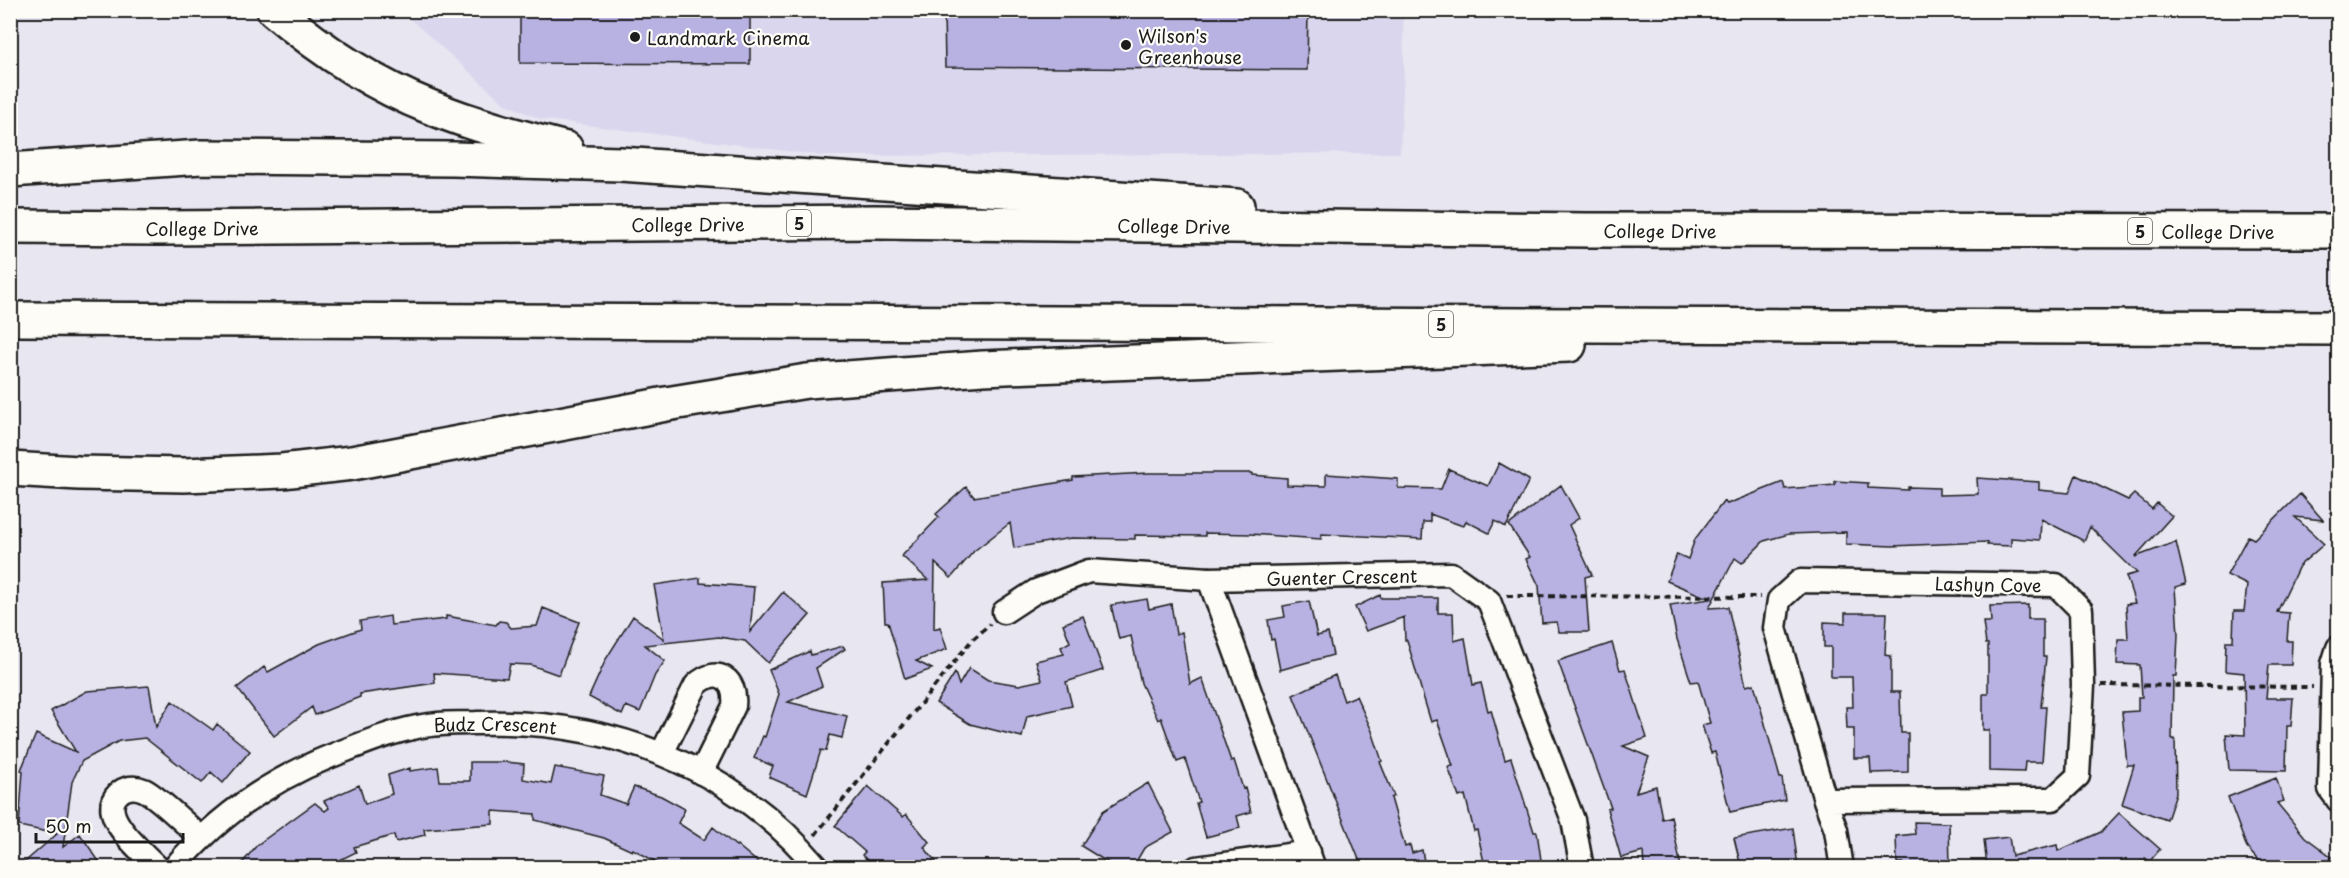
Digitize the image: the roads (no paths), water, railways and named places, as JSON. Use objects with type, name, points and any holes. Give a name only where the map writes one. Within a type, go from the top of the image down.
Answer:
[{"type":"highway","points":[[273,10],[291,25],[370,77],[428,107],[484,127],[620,164]]},
{"type":"highway","points":[[10,170],[201,156],[454,159],[620,164],[1587,230]]},
{"type":"highway","name":"College Drive","points":[[10,227],[159,228],[875,222],[1587,230],[2338,231]]},
{"type":"highway","name":"5","points":[[10,319],[2338,328]]},
{"type":"highway","points":[[10,469],[184,475],[282,471],[352,463],[655,406],[807,381],[983,368],[2048,326]]},
{"type":"highway","points":[[10,479],[79,473]]},
{"type":"street","name":"Guenter Crescent","points":[[1004,612],[1036,591],[1089,571],[1209,579],[1452,574],[1489,600],[1573,820],[1582,867]]},
{"type":"street","points":[[1196,867],[1312,860],[1209,579]]},
{"type":"street","name":"Lashyn Cove","points":[[1825,800],[2053,799],[2078,776],[2083,684],[2081,610],[2056,585],[1800,581],[1779,600],[1775,628],[1825,800],[1836,830],[1842,867]]},
{"type":"street","points":[[2338,648],[2332,664],[2330,789],[2338,800]]},
{"type":"street","points":[[662,753],[696,685],[704,677],[714,675],[723,677],[736,694],[734,706],[701,773]]},
{"type":"street","name":"Budz Crescent","points":[[173,866],[201,838],[241,805],[295,772],[366,742],[417,727],[442,723],[525,722],[584,731],[662,753],[727,787],[801,847],[818,867]]},
{"type":"street","points":[[173,866],[116,824],[112,811],[112,800],[120,791],[133,787],[146,791],[201,838]]},
{"type":"place","name":"Landmark Cinema","points":[[635,37]]},
{"type":"place","name":"Wilson's Greenhouse","points":[[1126,45]]}]
